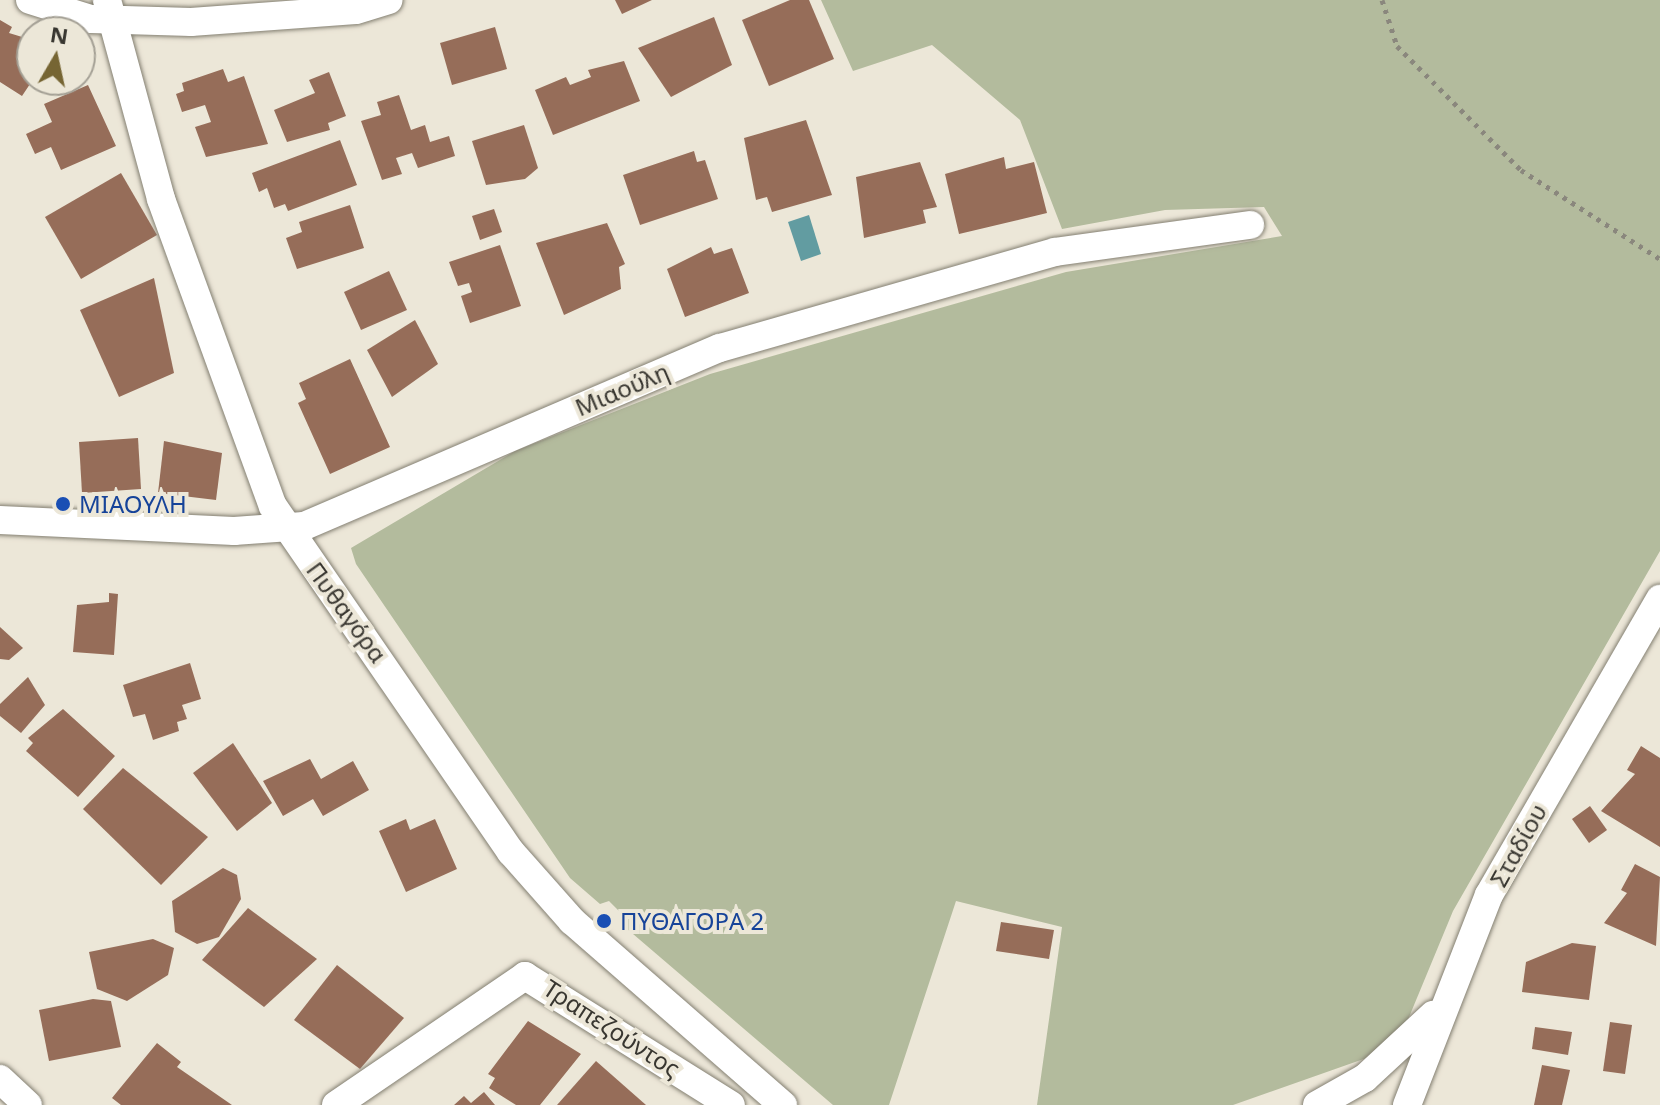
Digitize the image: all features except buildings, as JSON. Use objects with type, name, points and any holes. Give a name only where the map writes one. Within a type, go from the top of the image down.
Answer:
[{"type":"street","points":[[30,0],[109,10],[269,19],[389,0]]},
{"type":"street","name":"Πυθαγόρα","points":[[109,10],[161,199],[254,466],[287,529],[511,852],[572,921],[783,1105]]},
{"type":"street","name":"Μιαούλη","points":[[0,520],[287,529],[355,509],[720,348],[1039,255],[1250,225]]},
{"type":"street","name":"Σταδίου","points":[[1407,1105],[1489,895],[1660,599]]},
{"type":"street","name":"Τραπεζούντος","points":[[336,1105],[525,976],[731,1105]]},
{"type":"street","points":[[1317,1105],[1413,1040],[1450,992]]},
{"type":"street","points":[[0,1079],[28,1105]]},
{"type":"path","points":[[1382,0],[1397,46],[1521,170],[1660,259]]},
{"type":"green space","points":[[821,0],[1660,0],[1660,551],[1453,911],[1407,1022],[1375,1055],[1233,1105],[1037,1105],[1062,927],[956,901],[889,1105],[833,1105],[619,922],[623,915],[609,901],[600,904],[570,878],[356,564],[351,548],[515,451],[710,374],[1066,272],[1282,236],[1264,207],[1165,210],[1062,229],[1020,120],[932,45],[853,71]]},
{"type":"water","points":[[809,215],[821,254],[801,261],[788,222]]},
{"type":"place","name":"ΜΙΑΟΥΛΗ","points":[[63,504]]},
{"type":"place","name":"ΠΥΘΑΓΟΡΑ 2","points":[[604,921]]}]
